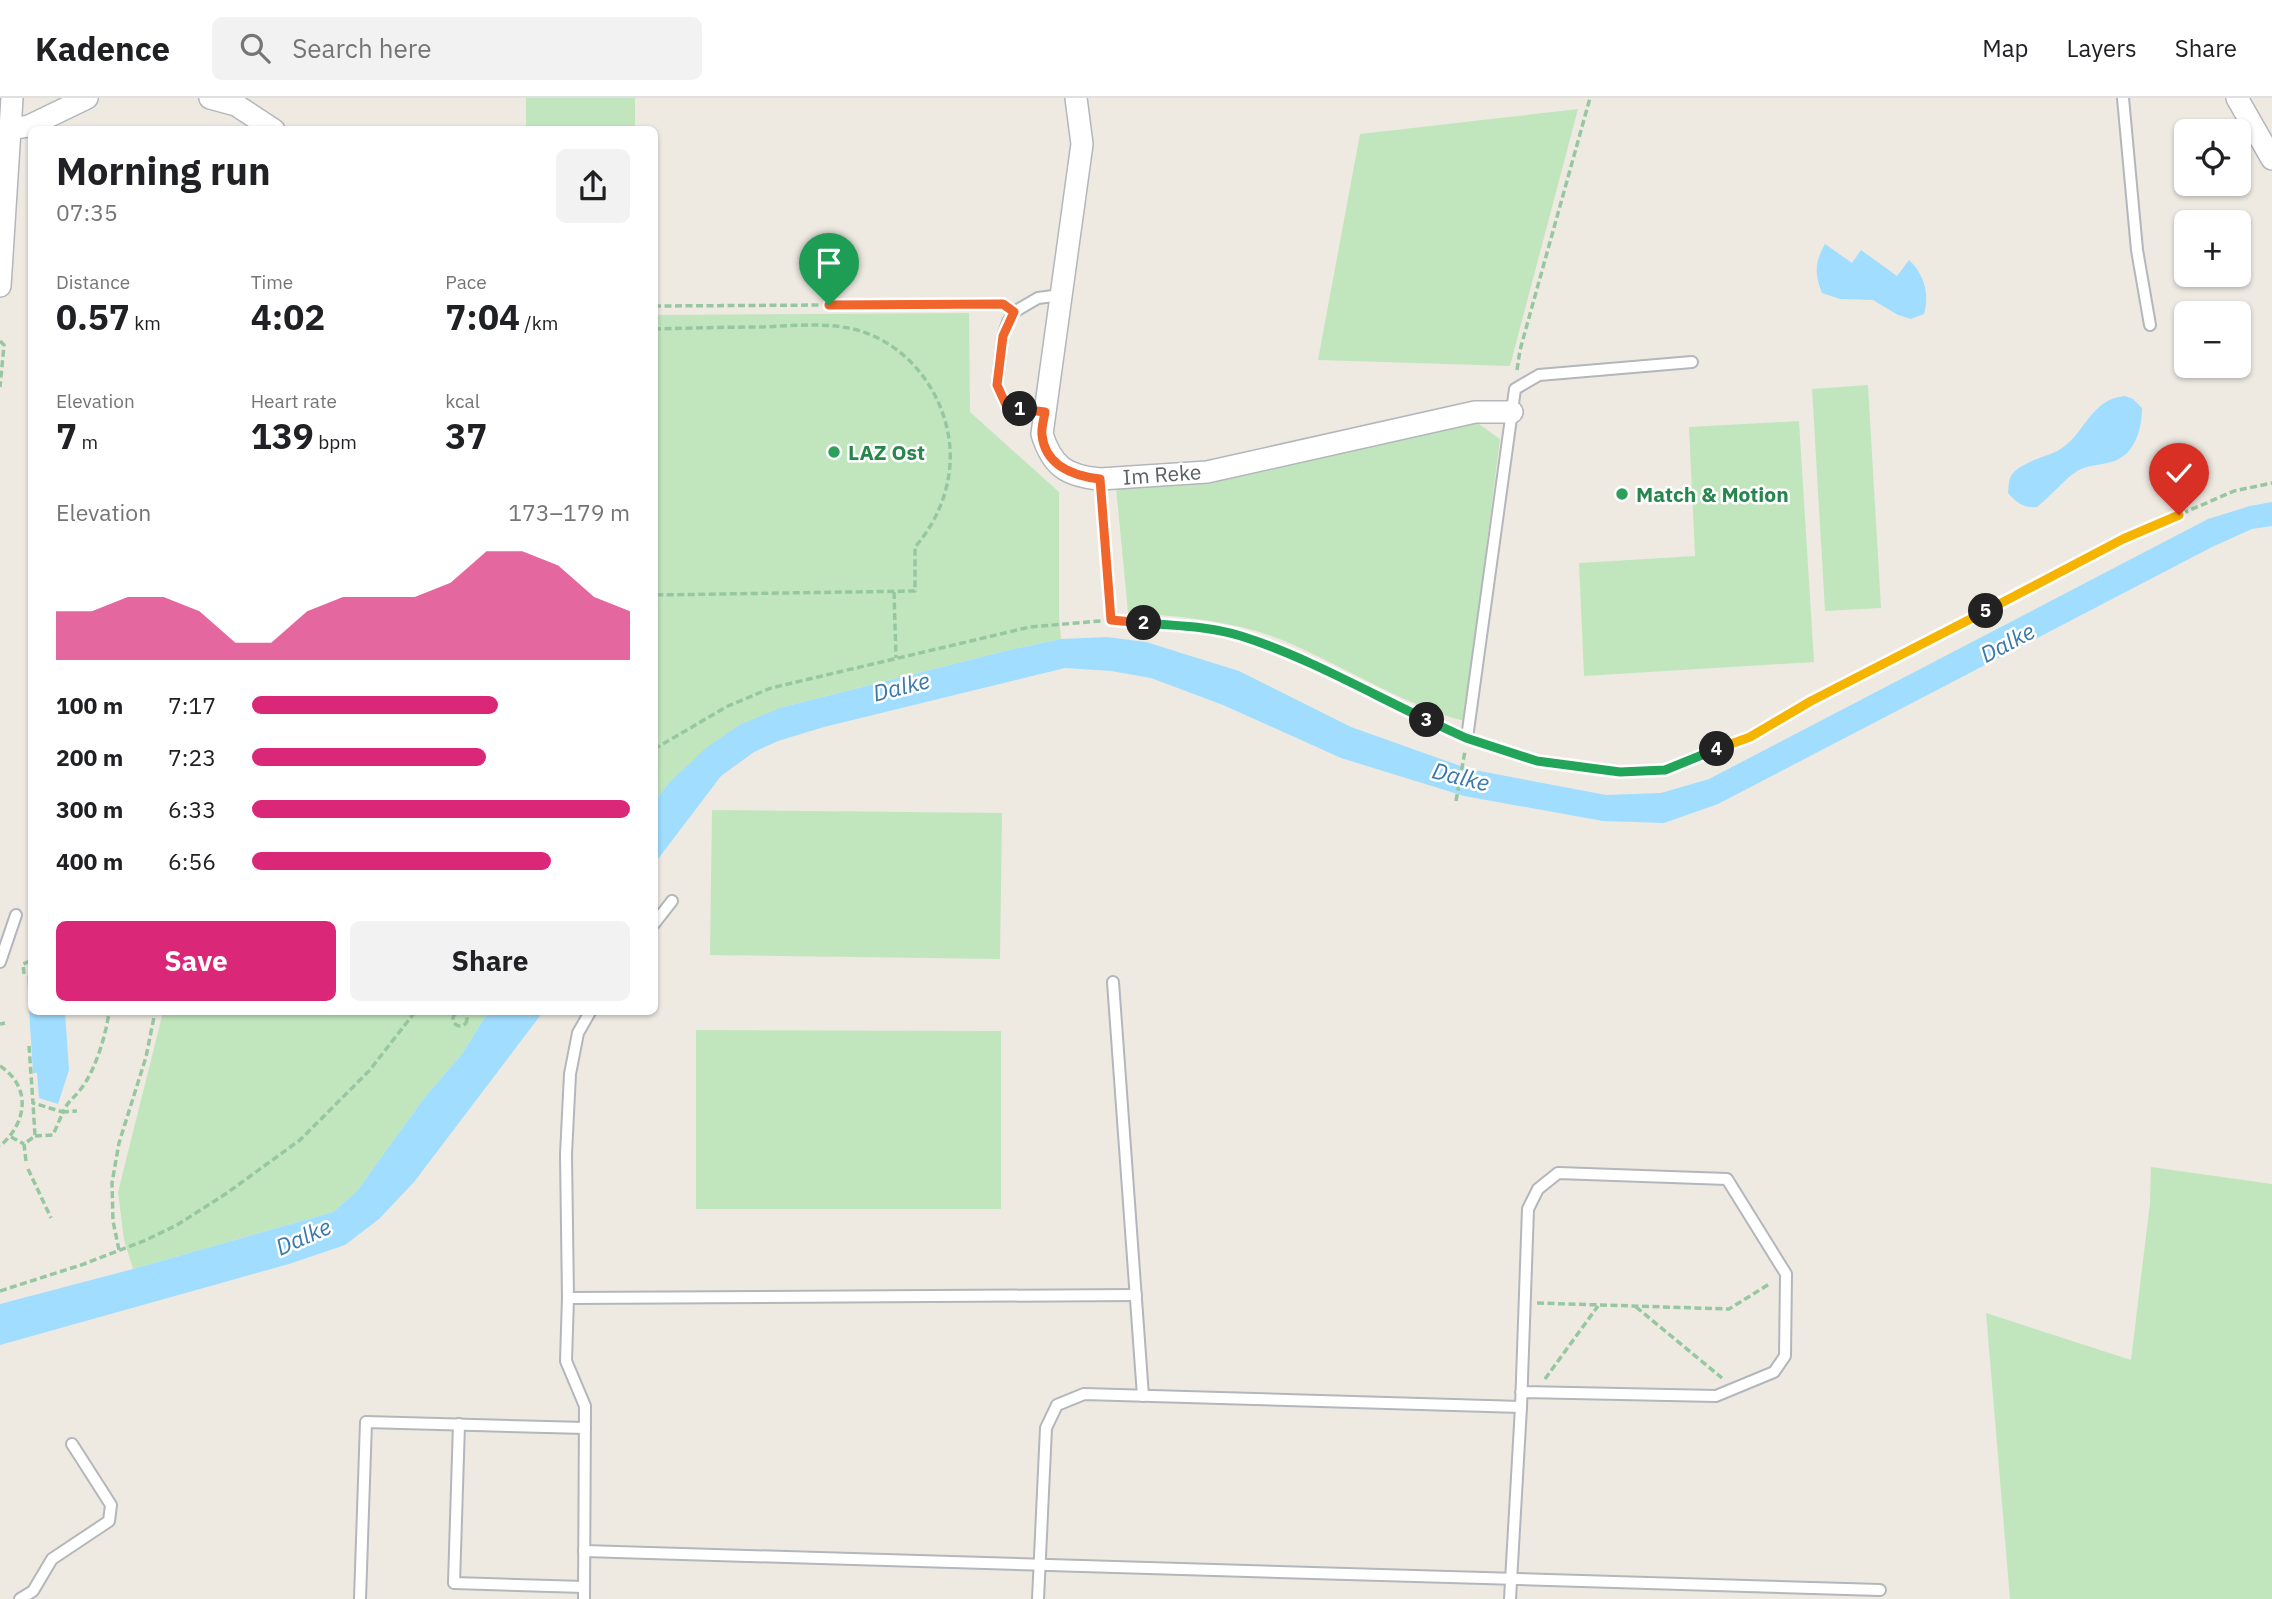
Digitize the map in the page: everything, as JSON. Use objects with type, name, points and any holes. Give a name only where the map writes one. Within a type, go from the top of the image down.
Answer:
[{"type":"street","points":[[1,275],[12,98]]},
{"type":"street","points":[[31,126],[87,98]]},
{"type":"street","points":[[210,98],[236,105],[268,126]]},
{"type":"street","name":"Im Reke","points":[[1076,98],[1082,144],[1042,434],[1048,454],[1060,467],[1082,477],[1100,479],[1207,472],[1475,412],[1512,412]]},
{"type":"street","points":[[2237,98],[2272,159]]},
{"type":"street","points":[[9,129],[28,127]]},
{"type":"lane","points":[[2123,98],[2137,250],[2150,325]]},
{"type":"lane","points":[[1045,412],[1007,407],[997,385],[1003,336],[1014,312],[1038,298],[1061,295]]},
{"type":"lane","points":[[1466,738],[1515,389],[1539,375],[1692,362]]},
{"type":"lane","points":[[658,919],[672,901]]},
{"type":"lane","points":[[0,962],[16,915]]},
{"type":"lane","points":[[1113,982],[1143,1396]]},
{"type":"lane","points":[[459,1424],[454,1583],[584,1593],[585,1406],[566,1361],[566,1154],[570,1074],[578,1033],[588,1015]]},
{"type":"lane","points":[[1510,1599],[1521,1407],[1521,1392],[1528,1209],[1538,1189],[1558,1173],[1727,1179],[1786,1273],[1785,1356],[1774,1372],[1716,1396],[1521,1392]]},
{"type":"lane","points":[[568,1298],[1136,1295]]},
{"type":"lane","points":[[1038,1599],[1046,1428],[1057,1405],[1084,1394],[1521,1407]]},
{"type":"lane","points":[[360,1599],[366,1422],[585,1428]]},
{"type":"lane","points":[[20,1599],[37,1594],[52,1559],[109,1521],[111,1506],[72,1444]]},
{"type":"lane","points":[[584,1551],[1880,1590]]},
{"type":"path","points":[[1515,389],[1520,350],[1590,98]]},
{"type":"path","points":[[658,306],[1003,304],[1014,312]]},
{"type":"path","points":[[658,329],[841,327],[878,339],[904,355],[919,369],[936,397],[950,442],[951,461],[942,503],[928,532],[915,547],[915,591],[658,595]]},
{"type":"path","points":[[0,341],[4,345],[0,387]]},
{"type":"path","points":[[1100,479],[1111,620]]},
{"type":"path","points":[[658,747],[728,706],[771,688],[1030,627],[1111,620],[1200,628],[1238,635],[1276,649],[1466,738],[1537,761],[1620,772],[1665,770],[1750,737],[1811,701],[2123,539],[2234,491],[2272,483]]},
{"type":"path","points":[[894,592],[896,658]]},
{"type":"path","points":[[1456,801],[1465,752]]},
{"type":"path","points":[[24,974],[23,964],[28,962]]},
{"type":"path","points":[[24,1144],[35,1136],[53,1135],[69,1100],[80,1090],[99,1053],[108,1015]]},
{"type":"path","points":[[119,1250],[113,1221],[112,1183],[119,1143],[146,1057],[154,1015]]},
{"type":"path","points":[[0,1291],[119,1250],[177,1225],[227,1193],[300,1140],[369,1071],[413,1015]]},
{"type":"path","points":[[454,1015],[456,1025],[465,1025],[466,1015]]},
{"type":"path","points":[[29,1046],[35,1136]]},
{"type":"path","points":[[0,1066],[18,1082],[22,1099],[22,1115],[10,1137],[0,1146]]},
{"type":"path","points":[[33,1103],[63,1112],[77,1111]]},
{"type":"path","points":[[10,1137],[24,1144]]},
{"type":"path","points":[[24,1144],[26,1161]]},
{"type":"path","points":[[28,1169],[51,1218]]},
{"type":"path","points":[[1525,1302],[1729,1309],[1786,1273]]},
{"type":"path","points":[[1536,1392],[1598,1305]]},
{"type":"path","points":[[1635,1307],[1734,1388]]},
{"type":"green space","points":[[526,98],[635,98],[635,126],[526,126]]},
{"type":"green space","points":[[1578,109],[1510,366],[1318,360],[1360,134]]},
{"type":"green space","name":"LAZ Ost","points":[[969,313],[970,412],[1059,492],[1061,639],[783,707],[668,784],[658,797],[658,315]]},
{"type":"green space","points":[[1868,385],[1881,608],[1825,611],[1812,389]]},
{"type":"green space","points":[[1799,421],[1814,662],[1584,676],[1579,563],[1695,556],[1689,427]]},
{"type":"green space","points":[[1476,422],[1500,439],[1464,721],[1395,695],[1263,633],[1206,620],[1128,612],[1116,488],[1208,484]]},
{"type":"green space","points":[[712,810],[1002,813],[1000,959],[710,955]]},
{"type":"green space","points":[[162,1015],[486,1015],[462,1054],[424,1098],[357,1191],[333,1212],[133,1269],[124,1240],[118,1192]]},
{"type":"green space","points":[[696,1030],[1001,1031],[1001,1209],[696,1209]]},
{"type":"green space","points":[[2151,1167],[2272,1184],[2272,1599],[2010,1599],[1986,1313],[2131,1360],[2150,1203]]},
{"type":"water","points":[[1825,244],[1852,263],[1861,250],[1897,276],[1909,260],[1919,272],[1924,285],[1924,314],[1911,319],[1898,315],[1873,300],[1840,299],[1822,293],[1817,268]]},
{"type":"water","points":[[2125,396],[2133,399],[2142,408],[2139,433],[2126,454],[2111,462],[2079,470],[2037,507],[2028,507],[2014,500],[2008,493],[2014,472],[2059,450],[2075,436],[2096,410],[2113,399]]},
{"type":"water","name":"Dalke","points":[[2272,502],[2272,526],[2252,529],[2212,547],[1718,804],[1664,823],[1603,821],[1464,796],[1341,758],[1223,705],[1151,678],[1111,671],[1065,668],[824,727],[778,741],[754,752],[721,776],[658,859],[658,797],[706,748],[741,724],[783,707],[1061,639],[1107,637],[1146,642],[1239,671],[1351,727],[1469,769],[1606,795],[1661,793],[1709,779],[2208,519]]},
{"type":"water","points":[[29,1015],[65,1015],[69,1070],[58,1104],[39,1098],[37,1073],[33,1073]]},
{"type":"water","name":"Dalke","points":[[486,1015],[541,1015],[414,1182],[379,1219],[345,1245],[289,1264],[0,1345],[0,1304],[333,1212],[357,1191],[424,1098],[462,1054]]},
{"type":"place","name":"LAZ Ost","points":[[834,452]]},
{"type":"place","name":"Match & Motion","points":[[1622,494]]},
{"type":"route","points":[[829,305],[1003,304],[1014,312],[1003,336],[997,385],[1007,407],[1045,412],[1042,434],[1048,454],[1060,467],[1082,477],[1100,479],[1111,620],[1200,628],[1238,635],[1276,649],[1466,738],[1537,761],[1620,772],[1665,770],[1750,737],[1811,701],[2123,539],[2179,515]]}]
